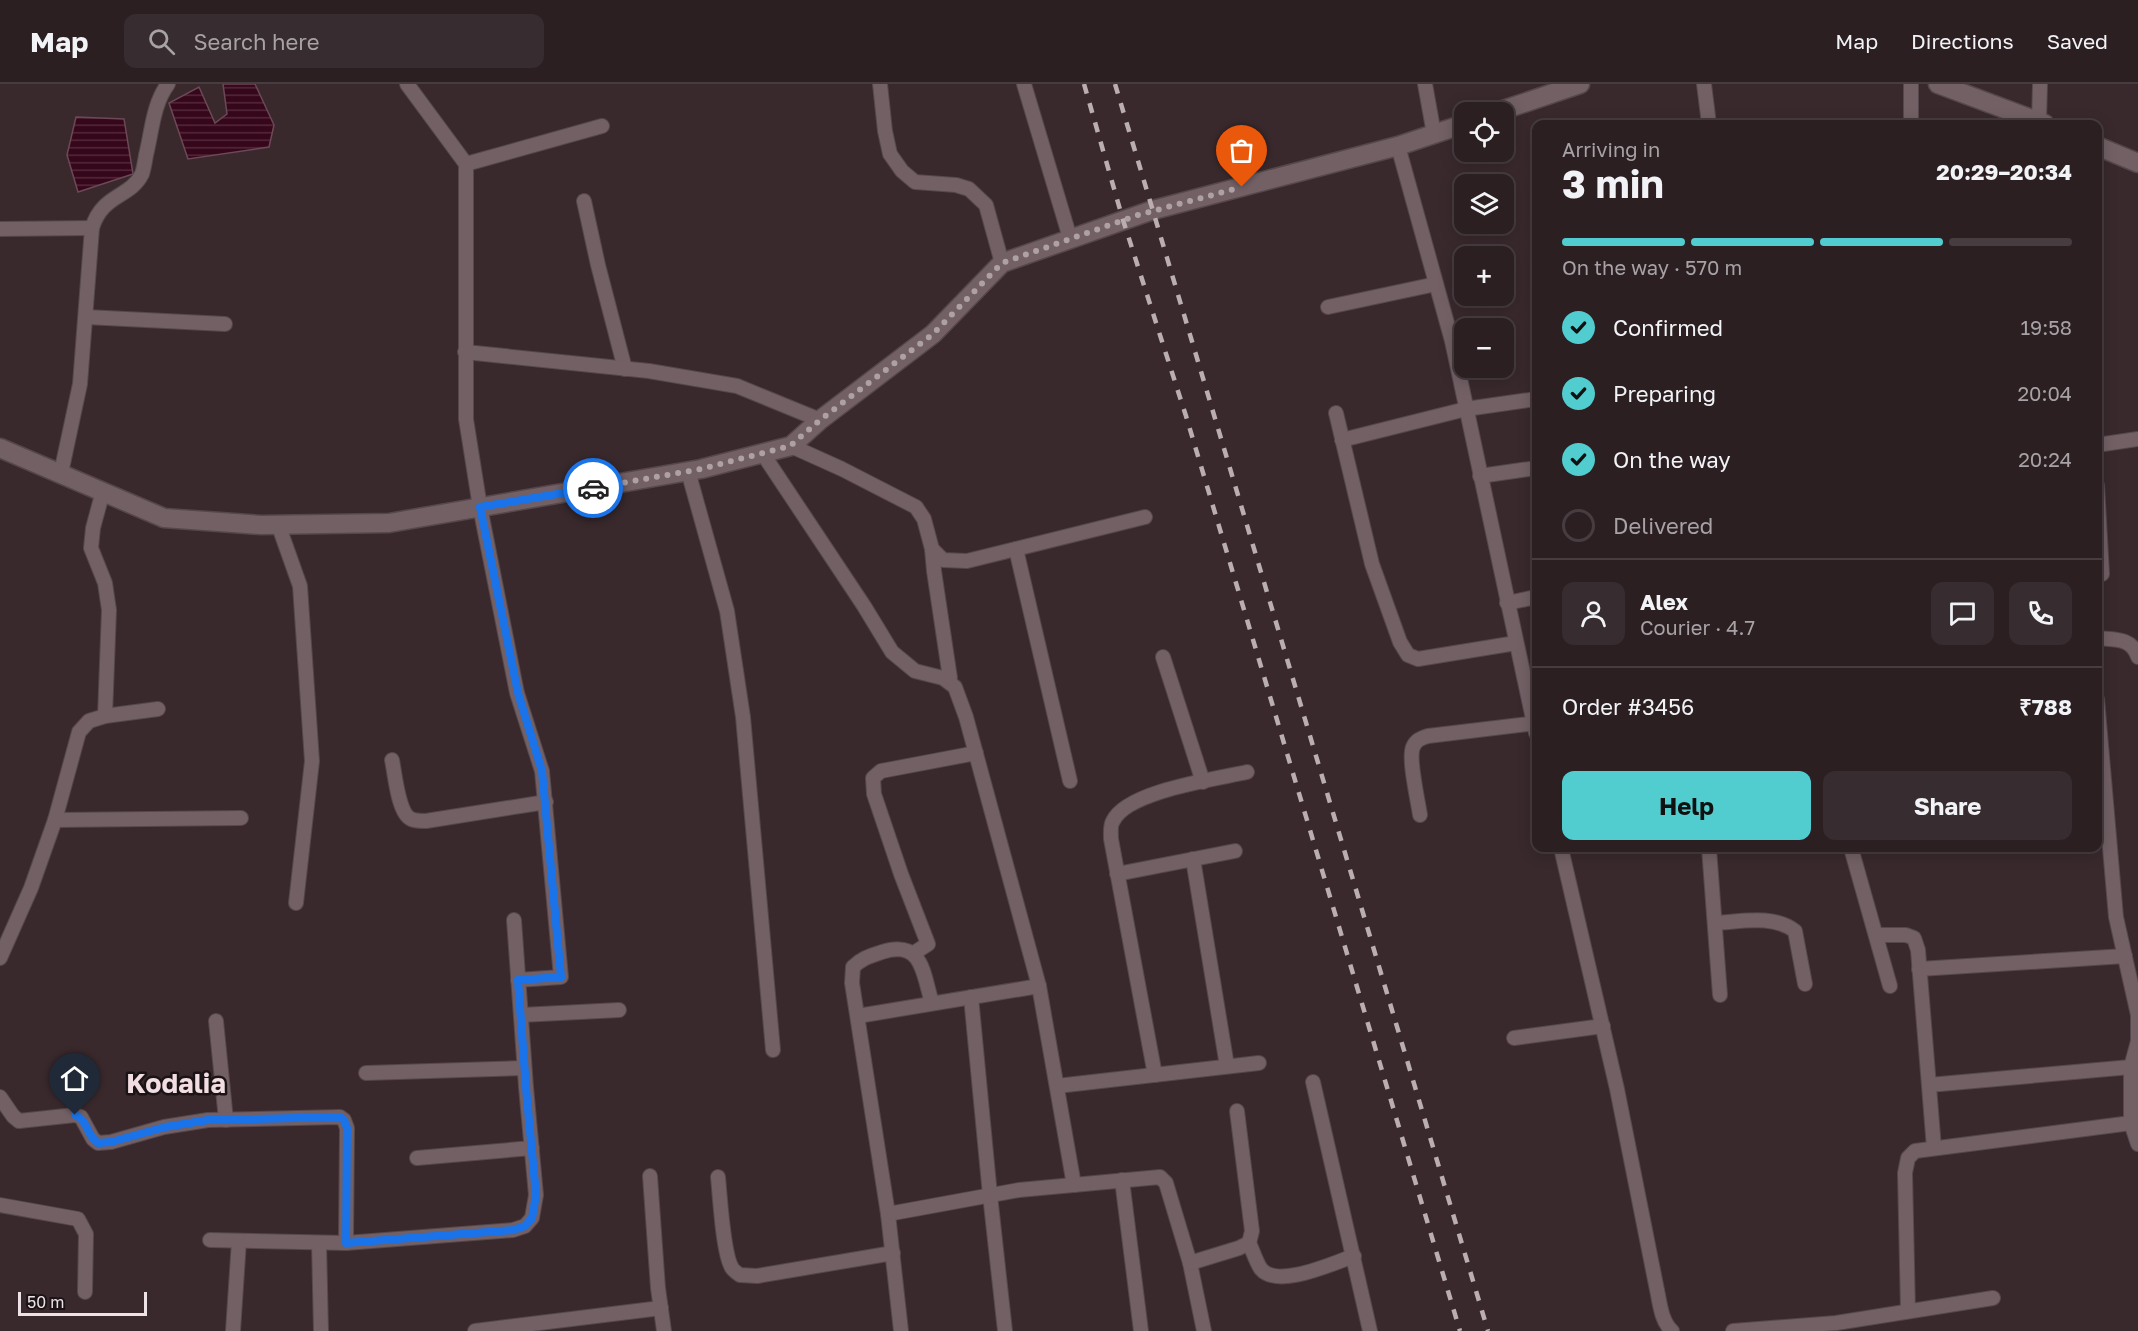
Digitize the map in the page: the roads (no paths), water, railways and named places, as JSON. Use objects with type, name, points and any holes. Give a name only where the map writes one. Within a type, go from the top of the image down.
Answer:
[{"type":"main road","points":[[1514,106],[1580,84]]},
{"type":"main road","points":[[1938,84],[2034,120]]},
{"type":"main road","points":[[0,448],[164,518],[278,525],[389,523],[688,471],[790,446],[820,420],[933,334],[1002,263],[1153,210],[1398,146],[1454,127]]},
{"type":"main road","points":[[2102,148],[2138,163]]},
{"type":"street","points":[[61,473],[80,384],[92,228],[96,215],[110,201],[131,187],[141,174],[159,97],[168,84]]},
{"type":"street","points":[[407,84],[466,164],[466,419],[480,507],[518,693],[542,771],[546,802],[561,977],[518,980]]},
{"type":"street","points":[[880,84],[890,154],[902,171],[915,182],[956,185],[969,189],[986,205],[1002,263]]},
{"type":"street","points":[[1024,84],[1070,238]]},
{"type":"street","points":[[1425,84],[1434,134]]},
{"type":"street","points":[[1704,84],[1708,120]]},
{"type":"street","points":[[1911,84],[1911,120]]},
{"type":"street","points":[[2040,84],[2042,120]]},
{"type":"street","points":[[466,164],[602,126]]},
{"type":"street","points":[[1398,146],[1452,341],[1532,713]]},
{"type":"street","points":[[584,201],[625,369]]},
{"type":"street","points":[[0,229],[92,228]]},
{"type":"street","points":[[1328,308],[1436,284]]},
{"type":"street","points":[[86,317],[225,324]]},
{"type":"street","points":[[465,352],[625,369],[737,386],[820,420]]},
{"type":"street","points":[[1342,440],[1466,409],[1532,400]]},
{"type":"street","points":[[1336,413],[1372,564],[1400,642],[1408,655],[1418,658],[1516,643]]},
{"type":"street","points":[[2102,444],[2138,439]]},
{"type":"street","points":[[790,446],[842,469],[916,507],[924,519],[932,549],[949,681],[976,753],[1039,986],[1074,1185]]},
{"type":"street","points":[[763,454],[892,652],[915,671],[949,681]]},
{"type":"street","points":[[1480,476],[1532,469]]},
{"type":"street","points":[[688,471],[727,611],[743,717],[773,1050]]},
{"type":"street","points":[[103,491],[93,528],[91,548],[105,583],[109,610],[105,716]]},
{"type":"street","points":[[932,549],[943,560],[968,561],[1145,517]]},
{"type":"street","points":[[278,525],[300,586],[312,761],[296,903]]},
{"type":"street","points":[[1016,549],[1070,781]]},
{"type":"street","points":[[1507,603],[1532,598]]},
{"type":"street","points":[[2102,638],[2124,640],[2132,645],[2138,657]]},
{"type":"street","points":[[1163,657],[1203,782]]},
{"type":"street","points":[[0,958],[4,938],[31,888],[55,819],[79,732],[89,721],[105,716],[158,709]]},
{"type":"street","points":[[1420,815],[1412,749],[1419,739],[1428,736],[1532,726]]},
{"type":"street","points":[[914,953],[928,944],[877,804],[873,778],[881,771],[976,753]]},
{"type":"street","points":[[2102,756],[2116,917],[2138,1015],[2138,1041],[2131,1067],[2131,1123],[2138,1144]]},
{"type":"street","points":[[392,760],[400,801],[404,813],[411,819],[426,822],[546,802]]},
{"type":"street","points":[[1155,1075],[1111,839],[1112,821],[1127,804],[1161,791],[1247,772]]},
{"type":"street","points":[[55,819],[241,818]]},
{"type":"street","points":[[1117,874],[1235,851]]},
{"type":"street","points":[[1562,852],[1603,1026],[1657,1290],[1667,1327],[1672,1331]]},
{"type":"street","points":[[1709,852],[1720,995]]},
{"type":"street","points":[[1852,852],[1890,986]]},
{"type":"street","points":[[1193,859],[1227,1066]]},
{"type":"street","points":[[210,1240],[346,1243],[513,1230],[525,1226],[532,1218],[536,1195],[524,1068],[514,920]]},
{"type":"street","points":[[1715,923],[1775,920],[1788,926],[1795,931],[1805,984]]},
{"type":"street","points":[[1876,935],[1906,934],[1914,938],[1918,950],[1934,1148]]},
{"type":"street","points":[[902,1331],[888,1214],[852,982],[853,967],[861,959],[890,950],[906,950],[914,953],[920,963],[932,1003]]},
{"type":"street","points":[[1920,969],[2125,956]]},
{"type":"street","points":[[858,1016],[1039,986]]},
{"type":"street","points":[[971,997],[1005,1331]]},
{"type":"street","points":[[521,1015],[619,1010]]},
{"type":"street","points":[[216,1021],[226,1120]]},
{"type":"street","points":[[1514,1038],[1603,1026]]},
{"type":"street","points":[[1057,1086],[1258,1063]]},
{"type":"street","points":[[1929,1085],[2131,1067]]},
{"type":"street","points":[[366,1073],[524,1068]]},
{"type":"street","points":[[1312,1082],[1370,1331]]},
{"type":"street","points":[[0,1097],[19,1121],[75,1115],[81,1117],[89,1133],[98,1143],[111,1142],[165,1127],[226,1120],[340,1117],[347,1128],[346,1243]]},
{"type":"street","points":[[1237,1111],[1252,1231],[1249,1243],[1261,1269],[1271,1275],[1292,1277],[1354,1256]]},
{"type":"street","points":[[1908,1311],[1905,1173],[1908,1158],[1915,1151],[2131,1123]]},
{"type":"street","points":[[417,1158],[532,1148]]},
{"type":"street","points":[[650,1176],[664,1331]]},
{"type":"street","points":[[718,1177],[722,1221],[729,1258],[732,1268],[740,1275],[758,1276],[893,1253]]},
{"type":"street","points":[[888,1214],[1019,1190],[1160,1177],[1166,1183],[1190,1263],[1204,1331]]},
{"type":"street","points":[[1122,1180],[1142,1331]]},
{"type":"street","points":[[0,1205],[78,1219],[86,1234],[85,1292]]},
{"type":"street","points":[[233,1331],[239,1241]]},
{"type":"street","points":[[319,1243],[321,1331]]},
{"type":"street","points":[[1190,1263],[1249,1243]]},
{"type":"street","points":[[1733,1331],[1836,1323],[1993,1298]]},
{"type":"street","points":[[476,1331],[661,1308]]},
{"type":"railway","points":[[1084,84],[1123,220],[1186,416],[1460,1331]]},
{"type":"railway","points":[[1115,84],[1488,1331]]},
{"type":"district","name":"Kodalia","points":[[176,1084]]}]
